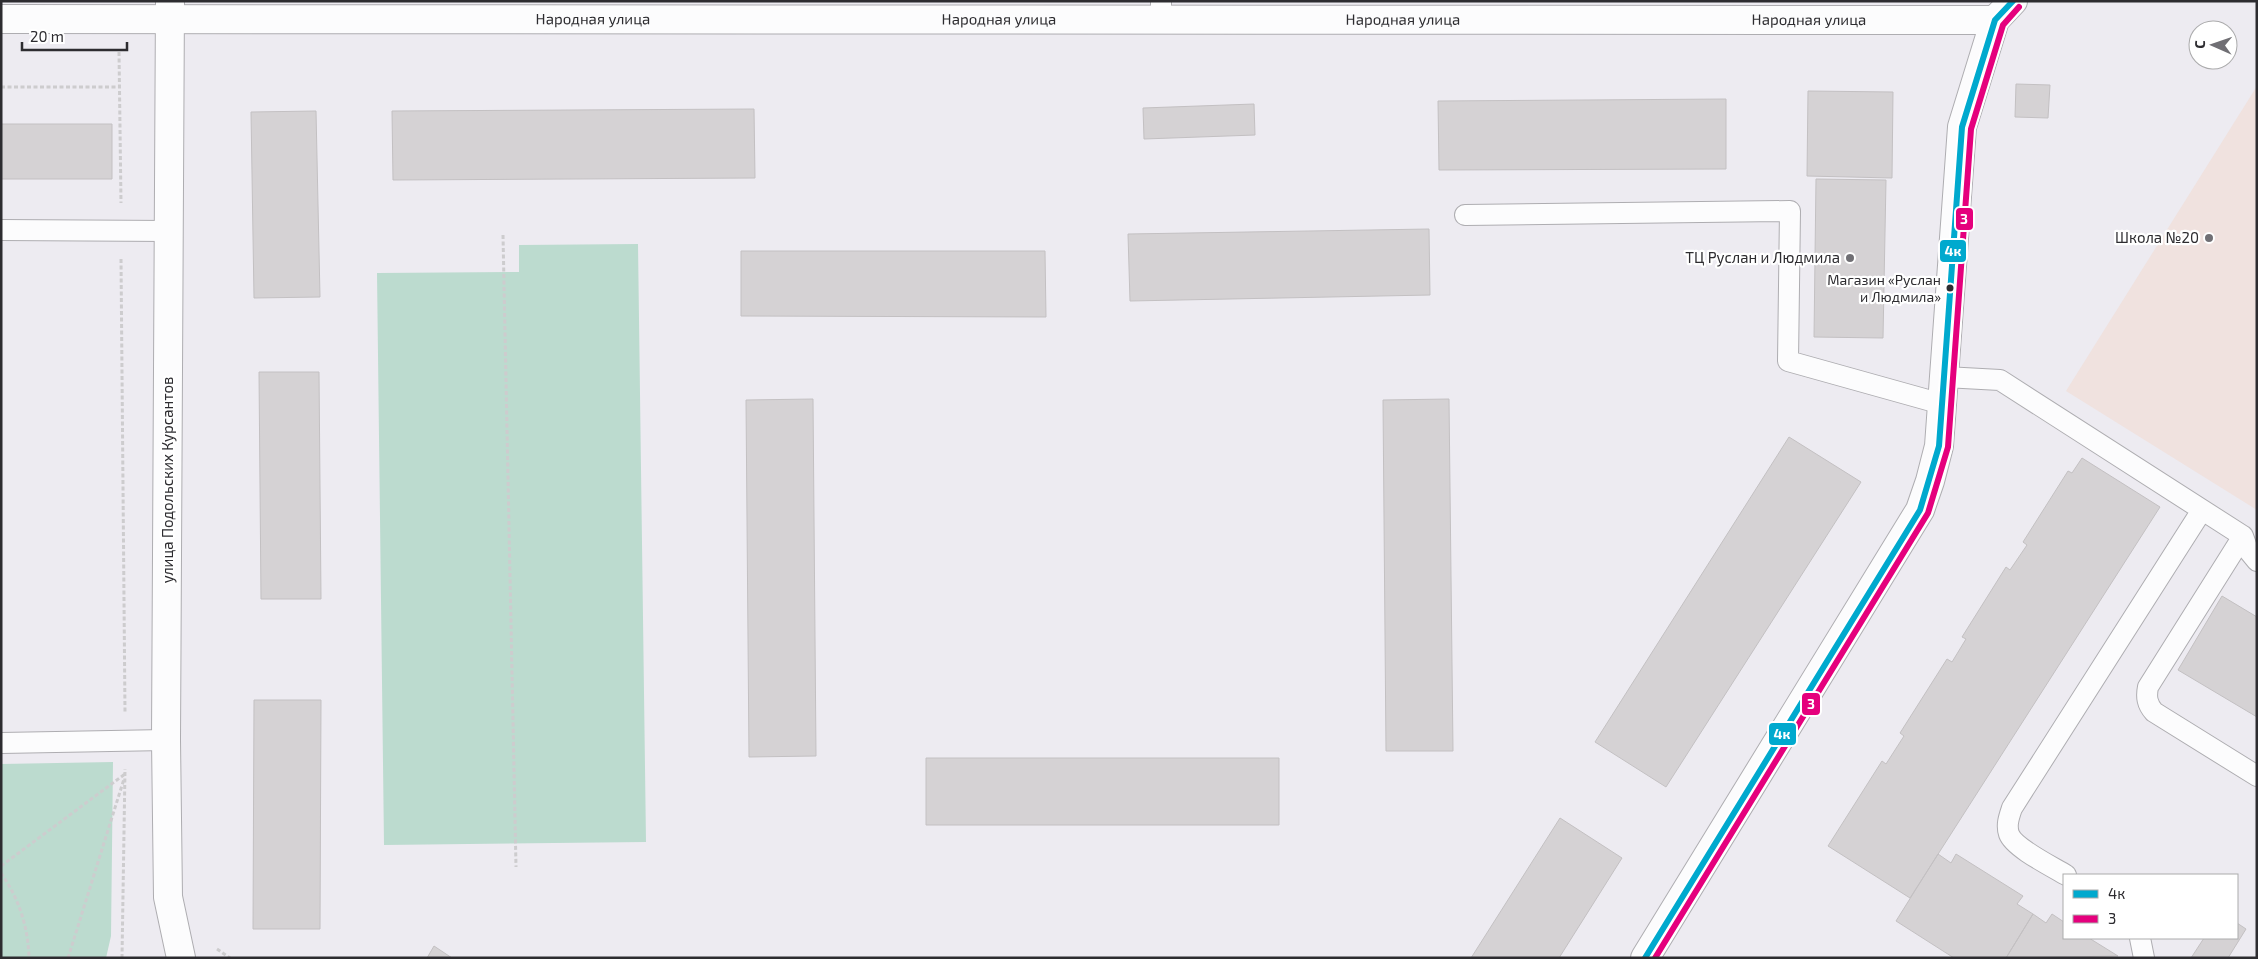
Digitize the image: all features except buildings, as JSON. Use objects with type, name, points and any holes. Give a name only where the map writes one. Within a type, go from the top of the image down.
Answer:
[{"type":"street","name":"Народная улица","points":[[1,19],[119,19],[170,10],[2004,10]]},
{"type":"street","name":"улица Подольских Курсантов","points":[[170,10],[166,740],[168,897],[181,958]]},
{"type":"street","points":[[1645,958],[1920,510],[1930,482],[1939,446],[1962,127],[2004,10]]},
{"type":"lane","points":[[1465,215],[1790,211],[1788,361],[1944,390],[2000,380],[2243,536],[2248,550],[2257,561]]},
{"type":"lane","points":[[1,230],[169,231]]},
{"type":"lane","points":[[2064,874],[2018,845],[2009,836],[2007,822],[2012,808],[2202,510]]},
{"type":"lane","points":[[2243,536],[2148,687],[2146,697],[2154,712],[2257,776]]},
{"type":"lane","points":[[1,743],[166,740]]},
{"type":"lane","points":[[2140,939],[2144,958]]},
{"type":"path","points":[[119,19],[125,740],[122,958]]},
{"type":"path","points":[[1,87],[119,87]]},
{"type":"path","points":[[503,235],[516,867]]},
{"type":"path","points":[[1,866],[125,774]]},
{"type":"path","points":[[68,958],[125,774]]},
{"type":"path","points":[[1,872],[11,887],[22,912],[28,940],[28,958]]},
{"type":"path","points":[[216,949],[230,958]]},
{"type":"shaded area","name":"Школа №20","points":[[2257,86],[2257,510],[2066,391]]},
{"type":"green space","points":[[638,244],[646,842],[384,845],[377,273],[519,272],[519,245]]},
{"type":"green space","points":[[113,762],[111,936],[106,958],[1,958],[1,764]]},
{"type":"transit line","name":"4к","points":[[1645,958],[1920,510],[1939,446],[1962,127],[1995,20],[2013,1]]},
{"type":"transit line","name":"3","points":[[1655,958],[1928,513],[1948,447],[1971,129],[2003,25],[2019,7]]},
{"type":"place","name":"Школа №20","points":[[2209,238]]},
{"type":"place","name":"ТЦ Руслан и Людмила","points":[[1850,258]]},
{"type":"place","name":"Магазин «Руслан и Людмила»","points":[[1950,288]]}]
